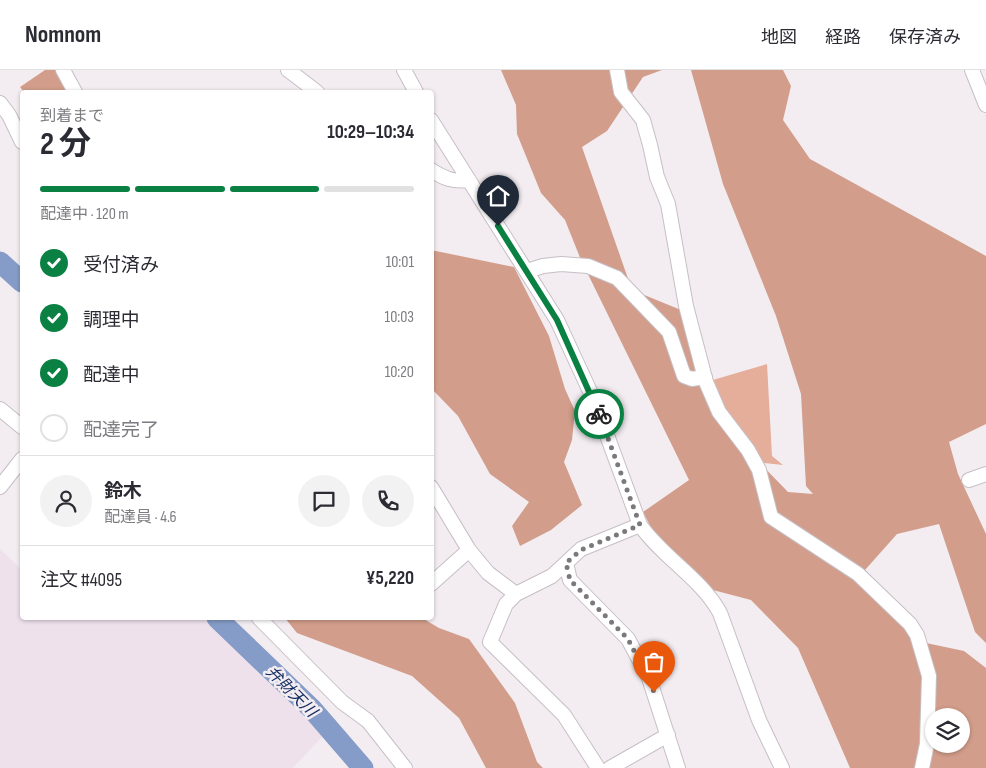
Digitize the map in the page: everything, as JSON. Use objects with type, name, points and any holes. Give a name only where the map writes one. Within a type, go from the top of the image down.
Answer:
[{"type":"street","points":[[63,70],[74,90]]},
{"type":"street","points":[[288,70],[314,90]]},
{"type":"street","points":[[404,70],[415,90]]},
{"type":"street","points":[[617,70],[621,92],[642,120],[657,177],[668,204],[686,306],[705,377],[719,412],[748,450],[759,470],[771,517],[858,574],[910,624],[917,635],[929,676],[927,744],[922,768]]},
{"type":"street","points":[[972,70],[986,105]]},
{"type":"street","points":[[0,103],[9,114],[20,138]]},
{"type":"street","points":[[434,125],[557,320],[586,383],[640,525],[656,546],[712,599],[720,613],[759,720],[782,768]]},
{"type":"street","points":[[434,172],[443,178],[455,182],[470,180]]},
{"type":"street","points":[[527,271],[561,264],[588,266],[617,278],[669,332],[684,376],[692,379],[705,377]]},
{"type":"street","points":[[0,408],[20,425]]},
{"type":"street","points":[[0,487],[20,462]]},
{"type":"street","points":[[969,480],[986,474]]},
{"type":"street","points":[[434,492],[470,550],[488,572],[516,594]]},
{"type":"street","points":[[598,768],[564,715],[490,642],[506,604],[516,594],[552,576],[581,550],[640,525]]},
{"type":"street","points":[[434,581],[470,550]]},
{"type":"street","points":[[566,563],[570,580],[628,639],[648,678],[678,768]]},
{"type":"street","points":[[261,620],[342,702],[368,721],[405,768]]},
{"type":"street","points":[[610,768],[668,735]]},
{"type":"shaded area","points":[[45,70],[60,70],[77,90],[22,90],[20,87]]},
{"type":"shaded area","points":[[501,70],[662,70],[643,77],[607,131],[582,147],[632,290],[681,310],[699,384],[713,415],[788,492],[813,494],[806,486],[801,394],[776,316],[723,184],[691,70],[783,70],[791,86],[783,120],[810,159],[986,256],[986,424],[949,442],[958,474],[986,534],[986,643],[975,632],[939,524],[897,534],[865,570],[917,621],[926,643],[964,651],[986,668],[986,768],[850,768],[798,648],[751,600],[709,589],[658,541],[643,512],[689,480],[581,260],[565,220],[541,193],[517,134],[516,105]]},
{"type":"shaded area","points":[[434,251],[514,267],[549,336],[565,389],[575,411],[572,440],[564,462],[582,505],[551,530],[520,546],[512,526],[529,502],[490,474],[458,416],[434,391]]},
{"type":"shaded area","points":[[767,364],[772,456],[783,465],[754,462],[706,382]]},
{"type":"shaded area","points":[[0,549],[20,568],[20,620],[228,620],[244,641],[337,721],[293,768],[0,768]]},
{"type":"shaded area","points":[[287,620],[425,620],[439,628],[469,639],[515,703],[537,762],[543,768],[486,768],[459,718],[412,676],[297,633]]},
{"type":"waterway","name":"弁財天川","points":[[0,262],[20,280]]},
{"type":"waterway","name":"弁財天川","points":[[219,620],[312,709],[363,768]]},
{"type":"way so far","points":[[599,414],[640,525],[581,550],[566,563],[570,580],[628,639],[654,692]]},
{"type":"route","points":[[498,226],[557,320],[599,414]]}]
